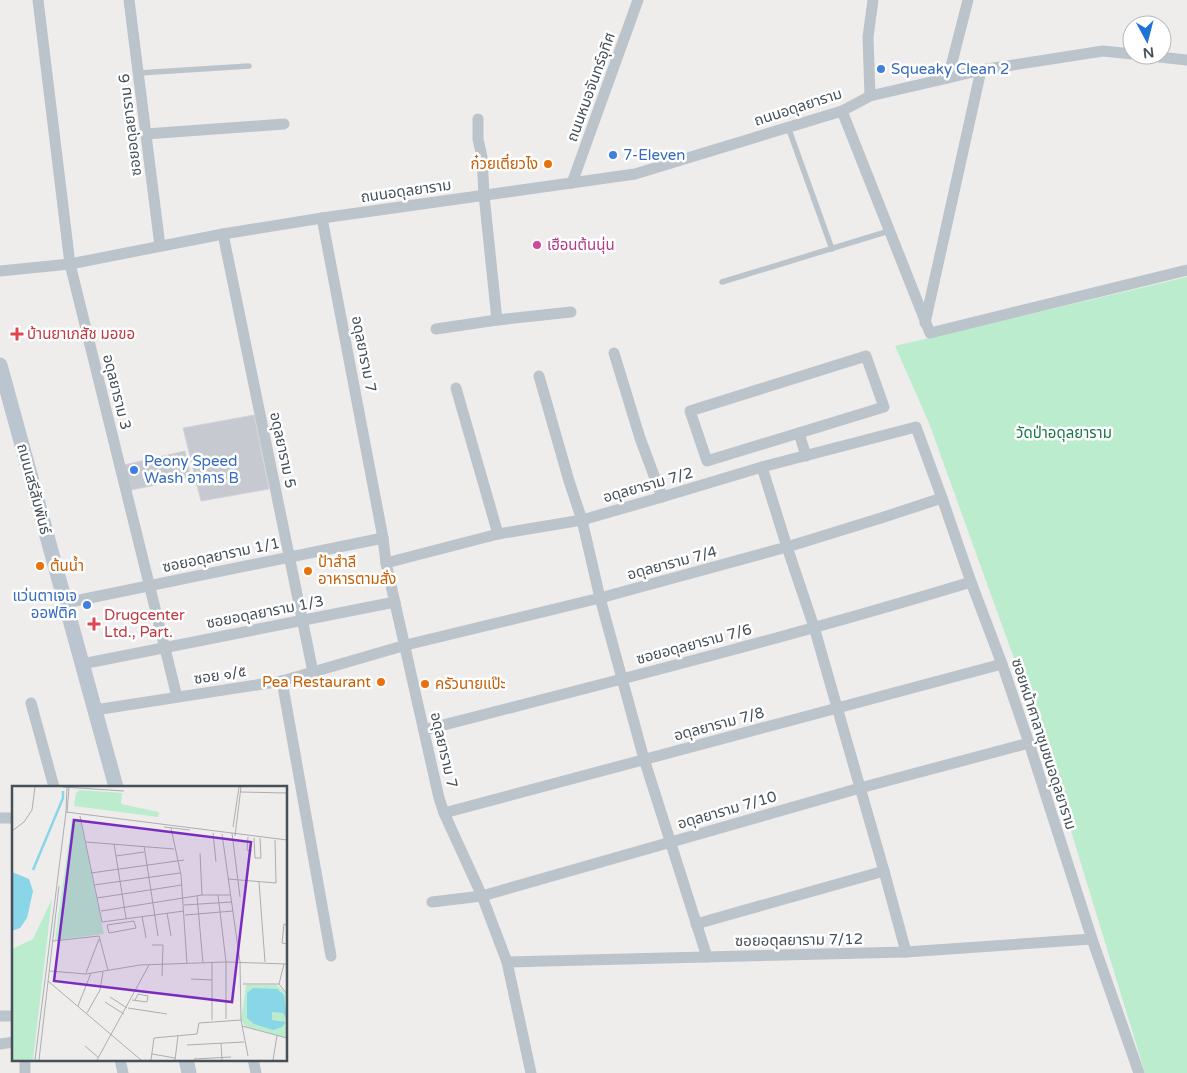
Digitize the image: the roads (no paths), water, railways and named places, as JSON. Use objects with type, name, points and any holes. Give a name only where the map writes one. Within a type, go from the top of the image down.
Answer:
[{"type":"street","name":"อดุลยาราม 3","points":[[38,0],[70,264],[176,697]]},
{"type":"street","name":"ซอยอดุลยาราม 6","points":[[129,0],[160,246]]},
{"type":"street","name":"ถนนหมอจันทร์อุทิศ","points":[[572,183],[638,0]]},
{"type":"street","points":[[870,96],[868,36],[873,0]]},
{"type":"street","points":[[948,78],[968,0]]},
{"type":"street","name":"ถนนอดุลยาราม","points":[[0,272],[70,264],[223,234],[322,218],[635,174],[842,111],[870,96],[981,70],[1103,51],[1122,53]]},
{"type":"street","points":[[1172,58],[1187,60]]},
{"type":"street","points":[[926,323],[981,70]]},
{"type":"street","points":[[842,111],[930,333],[1187,270]]},
{"type":"street","points":[[478,119],[478,139],[482,157],[497,320]]},
{"type":"street","points":[[146,134],[284,124]]},
{"type":"street","name":"อดุลยาราม 7","points":[[322,218],[383,538],[386,563],[439,798],[482,896],[507,962],[531,1073]]},
{"type":"street","name":"อดุลยาราม 5","points":[[223,234],[313,672]]},
{"type":"street","points":[[436,329],[570,312]]},
{"type":"street","points":[[614,353],[640,438],[662,497]]},
{"type":"street","points":[[866,356],[884,407],[800,433],[707,461],[690,411],[866,356]]},
{"type":"street","name":"ถนนเสรีสัมพันธ์","points":[[0,364],[116,786]]},
{"type":"street","points":[[539,376],[582,520],[600,598],[644,759],[707,957]]},
{"type":"street","points":[[456,388],[498,534]]},
{"type":"street","name":"อดุลยาราม 7/2","points":[[386,563],[498,534],[582,520],[762,467],[916,427]]},
{"type":"street","name":"ซอยหน้าศาลาชุมชนอดุลยาราม","points":[[916,427],[1002,664],[1092,938],[1139,1073]]},
{"type":"street","points":[[800,433],[806,456]]},
{"type":"street","points":[[762,467],[814,627],[906,952]]},
{"type":"street","name":"อดุลยาราม 7/4","points":[[406,645],[600,598],[787,547],[942,498]]},
{"type":"street","name":"ซอยอดุลยาราม 1/1","points":[[65,602],[383,538]]},
{"type":"street","name":"ซอยอดุลยาราม 7/6","points":[[424,730],[622,679],[909,601],[971,582]]},
{"type":"street","name":"ซอยอดุลยาราม 1/3","points":[[82,664],[395,602]]},
{"type":"street","name":"ซอย ๑/๕","points":[[95,710],[282,681],[406,645]]},
{"type":"street","name":"อดุลยาราม 7/8","points":[[444,813],[1002,664]]},
{"type":"street","points":[[282,681],[331,956]]},
{"type":"street","points":[[31,703],[54,786]]},
{"type":"street","name":"อดุลยาราม 7/10","points":[[432,902],[482,896],[860,788],[1029,743]]},
{"type":"street","points":[[696,924],[884,871]]},
{"type":"street","name":"ซอยอดุลยาราม 7/12","points":[[507,962],[906,952],[1092,938]]},
{"type":"street","points":[[25,1060],[25,1073]]},
{"type":"street","points":[[120,1060],[123,1073]]},
{"type":"street","points":[[186,1060],[189,1073]]},
{"type":"street","points":[[253,1060],[256,1073]]},
{"type":"lane","points":[[139,73],[249,66]]},
{"type":"lane","points":[[788,127],[832,248]]},
{"type":"lane","points":[[722,282],[889,231]]},
{"type":"place","name":"Squeaky Clean 2","points":[[881,69]]},
{"type":"place","name":"7-Eleven","points":[[613,155]]},
{"type":"place","name":"ก๋วยเตี๋ยวไง","points":[[548,164]]},
{"type":"place","name":"เฮือนต้นนุ่น","points":[[537,245]]},
{"type":"place","name":"บ้านยาเภสัช มอขอ","points":[[17,334]]},
{"type":"place","name":"Peony Speed Wash อาคาร B","points":[[134,470]]},
{"type":"place","name":"ต้นน้ำ","points":[[40,566]]},
{"type":"place","name":"ป้าสำลี อาหารตามสั่ง","points":[[308,571]]},
{"type":"place","name":"แว่นตาเจเจ ออฟติค","points":[[87,605]]},
{"type":"place","name":"Drugcenter Ltd., Part.","points":[[94,624]]},
{"type":"place","name":"Pea Restaurant","points":[[381,682]]},
{"type":"place","name":"ครัวนายแป๊ะ","points":[[425,684]]},
{"type":"park label","name":"วัดป่าอดุลยาราม","points":[[1064,433]]}]
